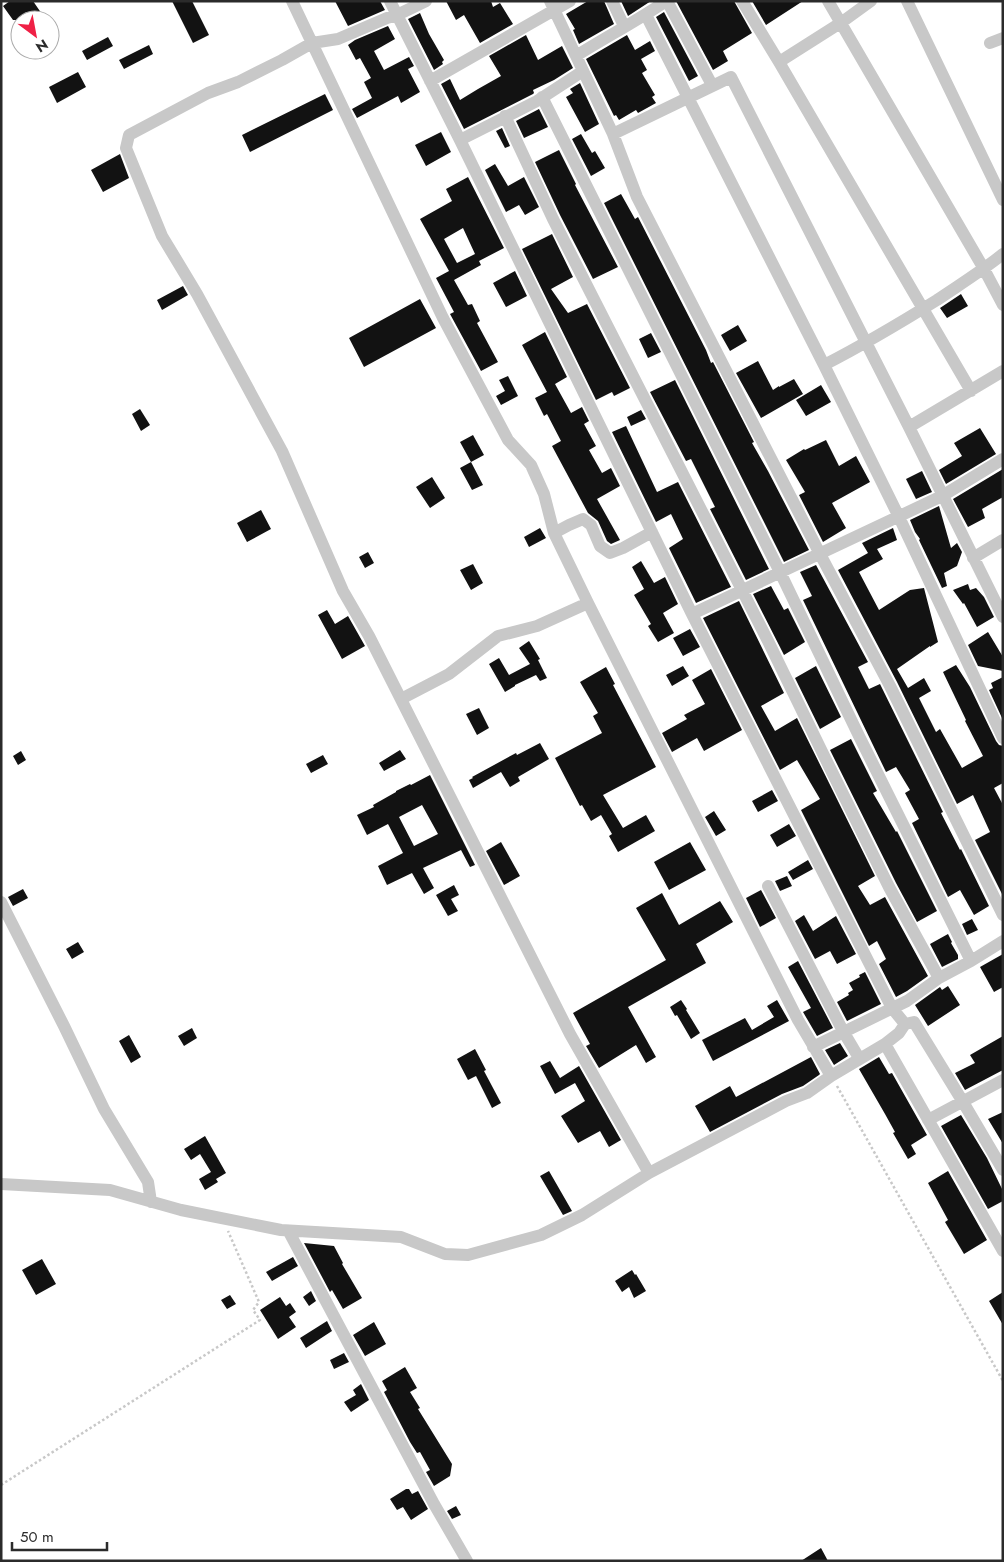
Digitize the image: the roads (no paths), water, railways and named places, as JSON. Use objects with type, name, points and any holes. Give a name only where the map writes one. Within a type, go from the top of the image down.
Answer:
[{"type":"street","points":[[292,1],[443,318],[454,335],[508,440],[531,465],[544,494],[554,533],[588,603],[769,962],[813,1047],[831,1076]]},
{"type":"street","points":[[390,1],[692,614],[892,1008],[905,1024]]},
{"type":"street","points":[[426,1],[338,39],[312,43],[238,82],[208,93],[129,135],[126,148],[162,236],[197,294],[282,451],[343,591],[369,636],[570,1034],[649,1173]]},
{"type":"street","points":[[430,81],[552,6],[570,1]]},
{"type":"street","points":[[612,1],[624,26]]},
{"type":"street","points":[[576,56],[624,26],[646,15],[666,1],[712,86]]},
{"type":"street","points":[[742,1],[971,390]]},
{"type":"street","points":[[828,1],[842,22],[1003,305]]},
{"type":"street","points":[[779,62],[871,1]]},
{"type":"street","points":[[908,1],[1003,200]]},
{"type":"street","points":[[552,6],[613,134],[637,197],[820,554],[890,686],[1003,915]]},
{"type":"street","points":[[646,15],[824,365],[899,517],[1003,738]]},
{"type":"street","points":[[990,44],[1003,38]]},
{"type":"street","points":[[460,140],[542,97],[583,71]]},
{"type":"street","points":[[613,134],[731,77],[909,427],[1003,617]]},
{"type":"street","points":[[542,97],[780,572],[854,727],[971,961]]},
{"type":"street","points":[[505,116],[553,219],[768,641],[881,870],[939,978]]},
{"type":"street","points":[[824,365],[866,343],[923,308],[984,270],[1003,254]]},
{"type":"street","points":[[909,427],[1003,371]]},
{"type":"street","points":[[692,614],[942,496],[1003,459]]},
{"type":"street","points":[[554,533],[569,524],[583,519],[592,525],[600,546],[610,553],[652,532]]},
{"type":"street","points":[[973,558],[1003,540]]},
{"type":"street","points":[[401,699],[449,674],[498,636],[537,626],[588,603]]},
{"type":"street","points":[[768,886],[843,1031],[859,1058]]},
{"type":"street","points":[[1,902],[104,1109],[148,1182],[151,1202]]},
{"type":"street","points":[[813,1047],[908,1001],[939,978],[971,961],[1003,940]]},
{"type":"street","points":[[1,1184],[110,1190],[151,1202],[289,1232],[401,1237],[445,1254],[468,1255],[541,1235],[582,1215],[649,1173],[786,1101],[807,1093],[859,1058],[886,1044],[899,1033],[905,1024],[914,1022],[1003,1170]]},
{"type":"street","points":[[886,1044],[1003,1251]]},
{"type":"street","points":[[928,1120],[1003,1080]]},
{"type":"street","points":[[289,1232],[434,1504],[467,1561]]}]
